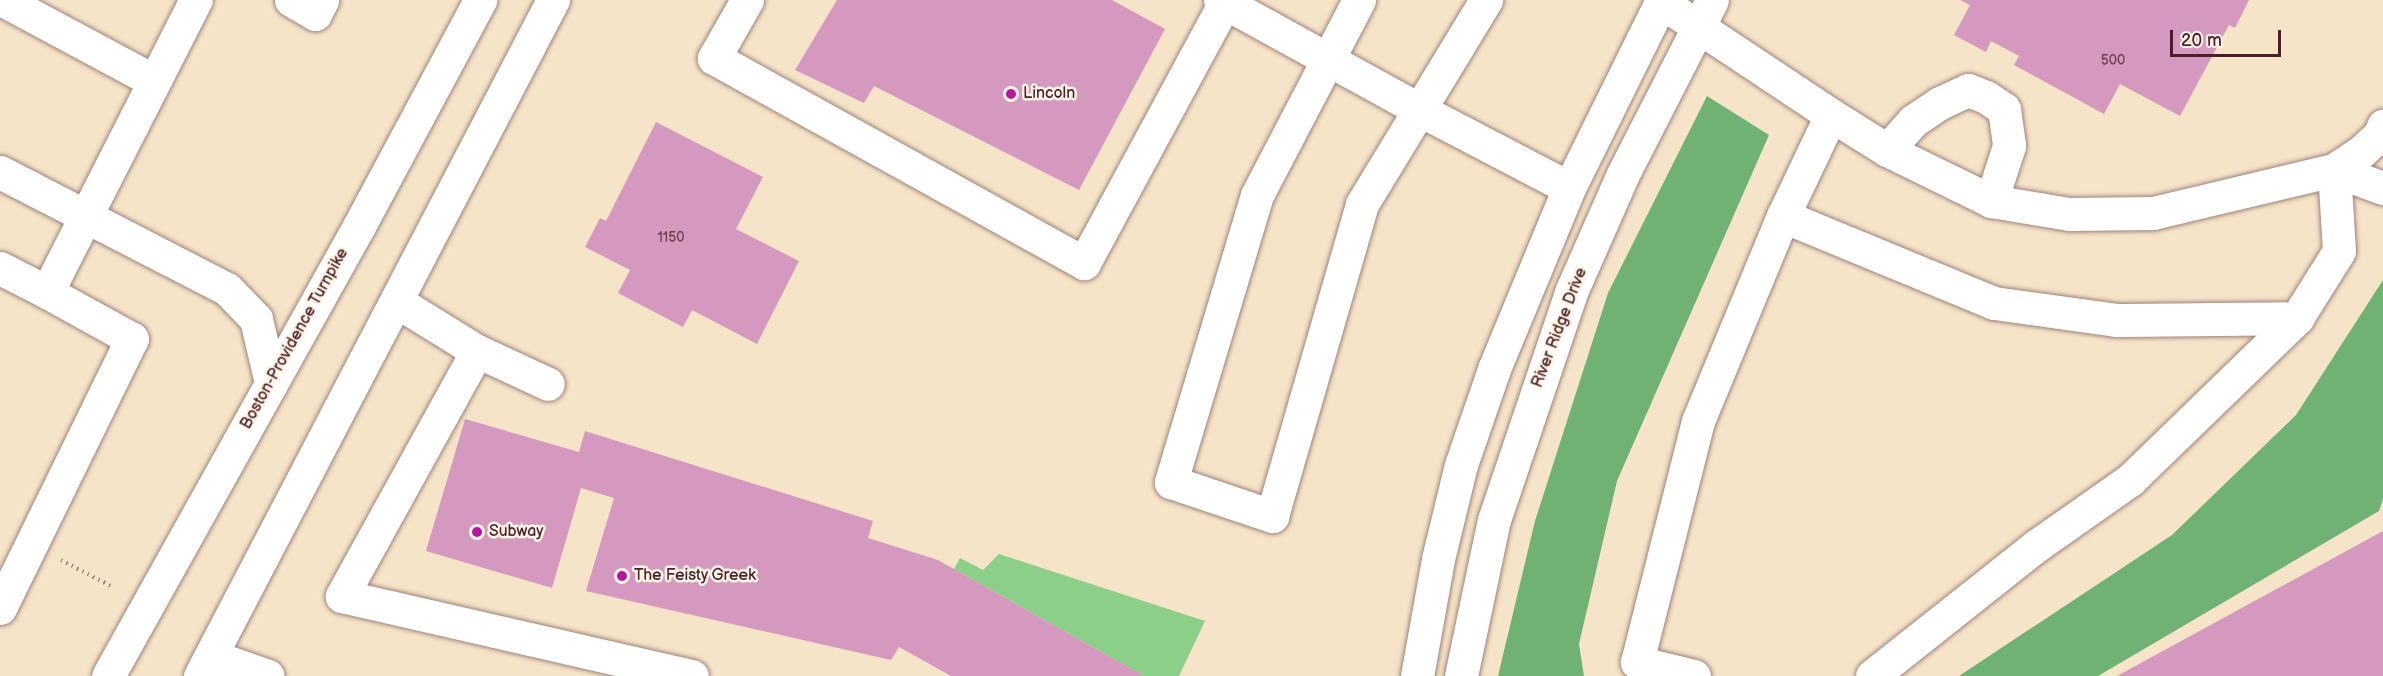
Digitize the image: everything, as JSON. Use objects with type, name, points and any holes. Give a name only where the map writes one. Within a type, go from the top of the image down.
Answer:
[{"type":"main road","points":[[3,0],[154,81]]},
{"type":"main road","points":[[47,292],[196,0]]},
{"type":"main road","points":[[291,0],[315,14],[322,0]]},
{"type":"main road","name":"Boston-Providence Turnpike","points":[[108,676],[358,228],[480,0]]},
{"type":"main road","points":[[268,676],[205,666],[553,0]]},
{"type":"main road","points":[[747,0],[714,58],[1084,263],[1223,1],[1420,110],[1569,188]]},
{"type":"main road","points":[[1359,0],[1326,59],[1257,195],[1171,482],[1272,516],[1362,204],[1485,0]]},
{"type":"main road","points":[[1417,676],[1438,559],[1461,465],[1494,369],[1569,188],[1661,1],[1705,13],[1831,115],[1887,150],[1991,201],[2068,213],[2153,213],[2334,170],[2361,152],[2380,134],[2383,126]]},
{"type":"main road","name":"River Ridge Drive","points":[[1461,676],[1494,520],[1571,292],[1623,174],[1705,13]]},
{"type":"main road","points":[[1887,150],[1913,121],[1940,103],[1968,90],[1986,97],[2004,109],[2009,146],[1991,201]]},
{"type":"main road","points":[[1695,676],[1637,662],[1698,422],[1783,216],[1831,115]]},
{"type":"main road","points":[[2334,170],[2383,188]]},
{"type":"main road","points":[[1872,676],[2036,546],[2130,480],[2297,318],[2338,251],[2334,170]]},
{"type":"main road","points":[[0,172],[227,289],[256,319],[271,383]]},
{"type":"main road","points":[[1783,216],[1994,303],[2116,320],[2297,318]]},
{"type":"main road","points":[[0,268],[132,339],[0,608]]},
{"type":"main road","points":[[396,302],[477,351],[548,384]]},
{"type":"main road","points":[[477,351],[342,596],[613,667],[692,676]]},
{"type":"green space","points":[[1707,96],[1769,135],[1617,481],[1579,644],[1584,676],[1498,676],[1535,521],[1608,293]]},
{"type":"green space","points":[[2383,280],[2383,499],[2379,511],[2098,676],[1959,676],[2172,535],[2296,415]]},
{"type":"green space","points":[[999,554],[1205,621],[1179,676],[1144,676],[954,569],[960,558],[983,570]]},
{"type":"building","name":"Lincoln","points":[[837,0],[1112,0],[1165,29],[1079,190],[874,86],[864,103],[795,70]]},
{"type":"building","points":[[1960,0],[2249,0],[2235,28],[2229,25],[2180,116],[2120,84],[2104,114],[2014,65],[2019,56],[1991,41],[1986,52],[1954,35],[1970,5]]},
{"type":"building","points":[[656,122],[763,177],[736,229],[799,261],[757,344],[692,310],[683,327],[618,293],[630,270],[585,247],[600,218],[606,221]]},
{"type":"building","points":[[465,419],[579,452],[585,431],[873,521],[868,538],[938,560],[1144,676],[951,676],[899,647],[891,660],[586,591],[614,498],[581,488],[552,588],[426,551]]},
{"type":"building","points":[[2383,531],[2383,676],[2117,676]]},
{"type":"place","name":"Lincoln","points":[[1011,94]]},
{"type":"place","name":"Subway","points":[[477,532]]},
{"type":"place","name":"The Feisty Greek","points":[[622,576]]}]
